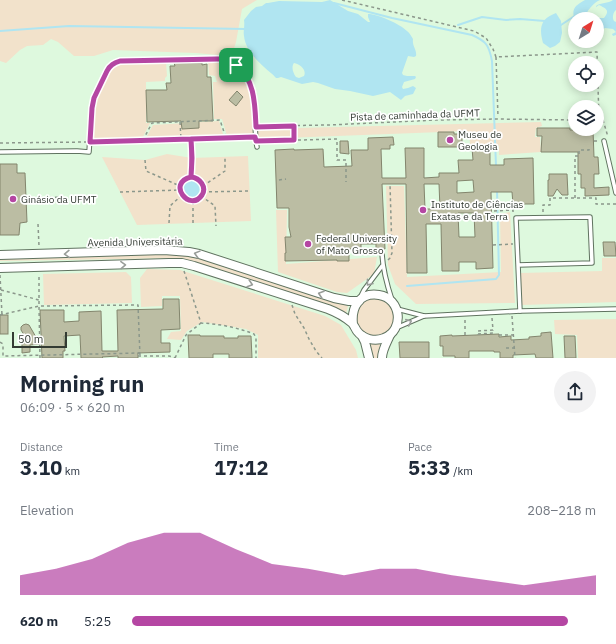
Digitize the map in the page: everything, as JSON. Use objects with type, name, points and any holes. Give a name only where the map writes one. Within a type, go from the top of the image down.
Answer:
[{"type":"street","name":"Avenida Universitária","points":[[0,256],[164,250],[189,252],[334,298],[359,301],[366,296],[379,295],[387,298],[395,306]]},
{"type":"street","points":[[0,268],[182,263],[328,309],[353,324]]},
{"type":"street","points":[[359,301],[352,316],[353,324],[365,342],[369,358]]},
{"type":"street","points":[[382,358],[386,344],[398,322],[395,306]]},
{"type":"street","points":[[362,336],[377,340],[384,338],[393,332]]},
{"type":"lane","points":[[0,152],[89,152],[94,98],[103,77],[110,67],[120,61],[217,59],[225,59],[230,61],[244,72],[250,82],[255,104],[256,139],[258,148]]},
{"type":"lane","points":[[604,141],[616,193]]},
{"type":"lane","points":[[518,265],[592,263],[590,217],[516,218],[518,265],[520,312]]},
{"type":"lane","points":[[382,254],[382,264],[388,288],[395,306],[424,316],[616,309]]},
{"type":"lane","points":[[359,301],[364,290],[382,264]]},
{"type":"lane","points":[[393,332],[424,316]]},
{"type":"path","points":[[342,0],[474,31],[486,38],[496,57],[497,118]]},
{"type":"path","points":[[496,57],[597,52],[598,100]]},
{"type":"path","name":"Pista de caminhada da UFMT","points":[[256,127],[497,118],[568,120]]},
{"type":"path","points":[[143,140],[152,123],[220,120],[226,138]]},
{"type":"path","points":[[180,122],[181,139]]},
{"type":"path","points":[[294,126],[294,140]]},
{"type":"path","points":[[0,143],[226,138],[337,140],[337,160],[346,160],[346,182]]},
{"type":"path","points":[[191,139],[191,177]]},
{"type":"path","points":[[575,198],[575,156],[579,156],[579,150],[588,150],[588,147]]},
{"type":"path","points":[[203,186],[225,171],[225,157]]},
{"type":"path","points":[[145,160],[146,171],[180,186]]},
{"type":"path","points":[[191,177],[199,180],[203,186],[201,196],[197,200],[193,201],[186,199],[180,190],[180,186],[184,181],[191,177]]},
{"type":"path","points":[[279,180],[286,179]]},
{"type":"path","points":[[382,264],[390,258],[392,253],[390,184]]},
{"type":"path","points":[[120,192],[180,190]]},
{"type":"path","points":[[203,192],[249,191]]},
{"type":"path","points":[[169,223],[170,206],[182,195]]},
{"type":"path","points":[[201,196],[215,206],[216,226]]},
{"type":"path","points":[[37,198],[62,197]]},
{"type":"path","points":[[543,214],[543,205],[550,205],[550,198],[596,198],[596,204],[616,204]]},
{"type":"path","points":[[193,201],[193,223]]},
{"type":"path","points":[[494,211],[504,210]]},
{"type":"path","points":[[38,224],[39,247]]},
{"type":"path","points":[[493,245],[514,244]]},
{"type":"path","points":[[183,267],[201,323]]},
{"type":"path","points":[[38,271],[40,357]]},
{"type":"path","points":[[0,272],[1,315],[39,306],[138,305],[139,356],[169,356],[176,358],[186,335],[201,323],[225,325],[254,334],[256,338],[256,358]]},
{"type":"path","points":[[1,290],[39,300]]},
{"type":"path","points":[[291,302],[292,307],[309,339],[322,358]]},
{"type":"path","points":[[512,312],[515,358]]},
{"type":"path","points":[[492,318],[493,330],[478,331],[478,334],[493,334]]},
{"type":"path","points":[[464,320],[465,335]]},
{"type":"path","points":[[499,335],[514,335]]},
{"type":"path","points":[[0,342],[2,344],[3,356],[40,357],[140,353]]},
{"type":"path","points":[[506,348],[514,348]]},
{"type":"shaded area","name":"Federal University of Mato Grosso","points":[[0,0],[616,0],[616,358],[0,358]]},
{"type":"shaded area","points":[[0,0],[257,0],[242,9],[236,42],[231,58],[219,55],[195,53],[113,50],[94,56],[74,56],[58,42],[51,39],[43,45],[27,46],[20,50],[6,63],[0,61]]},
{"type":"shaded area","points":[[208,60],[233,65],[242,72],[253,98],[253,134],[227,136],[222,119],[214,119],[213,82],[217,82],[215,76],[209,75]]},
{"type":"shaded area","points":[[166,62],[167,76],[165,81],[146,82],[146,123],[150,123],[142,139],[91,140],[95,100],[105,76],[115,65],[121,63]]},
{"type":"shaded area","points":[[219,121],[224,137],[146,138],[153,125]]},
{"type":"shaded area","points":[[541,122],[542,126],[536,128],[535,137],[540,137],[541,152],[499,155],[499,146],[471,148],[468,131],[258,139],[257,129]]},
{"type":"shaded area","points":[[167,154],[192,158],[248,156],[251,221],[137,225],[102,157],[145,160]]},
{"type":"shaded area","points":[[386,186],[404,186],[407,277],[501,272],[500,214],[510,212],[515,303],[416,304],[395,284],[388,265]]},
{"type":"shaded area","points":[[276,210],[287,210],[286,264],[377,257],[374,274],[347,293],[337,292],[278,272]]},
{"type":"shaded area","points":[[173,252],[196,256],[348,306],[346,314],[330,305],[181,258],[0,261],[0,257]]},
{"type":"shaded area","points":[[602,258],[616,258],[616,302],[521,305],[520,273],[602,271]]},
{"type":"shaded area","points":[[147,269],[180,270],[325,316],[341,325],[356,350],[358,358],[258,358],[258,335],[246,329],[202,322],[187,331],[181,340],[167,339],[171,332],[181,331],[180,296],[162,296],[162,306],[141,307],[140,278]]},
{"type":"shaded area","points":[[126,272],[131,277],[132,303],[44,305],[43,274]]},
{"type":"shaded area","points":[[375,298],[385,301],[391,307],[394,317],[391,327],[385,333],[375,336],[365,333],[359,327],[356,317],[359,307],[365,301]]},
{"type":"shaded area","points":[[616,319],[616,358],[578,358],[577,335],[555,334],[554,320]]},
{"type":"shaded area","points":[[368,342],[381,342],[378,358],[372,358]]},
{"type":"water","points":[[330,0],[348,11],[358,14],[368,22],[370,22],[368,14],[389,20],[404,28],[409,33],[413,39],[416,56],[408,56],[402,73],[403,75],[416,77],[415,79],[404,82],[402,87],[403,89],[413,86],[416,88],[413,94],[405,96],[401,100],[390,92],[373,96],[335,89],[313,82],[302,84],[281,77],[276,78],[254,57],[246,45],[244,34],[244,20],[251,11],[266,3],[279,1],[322,2]],"holes":[[[294,63],[301,66],[305,72],[304,76],[299,78],[296,77],[293,70],[293,65]]]},
{"type":"water","points":[[585,0],[600,0],[595,3],[587,12],[573,12],[579,4]]},
{"type":"water","points":[[616,0],[616,10],[613,17],[614,21],[616,22],[616,32],[613,29],[604,29],[604,18],[607,11],[599,5],[596,7],[600,4]]},
{"type":"water","points":[[556,13],[561,21],[562,33],[560,42],[550,48],[543,43],[541,28],[547,18]]},
{"type":"water","points":[[192,177],[200,181],[204,189],[200,197],[192,201],[184,197],[180,189],[184,181]]},
{"type":"building","points":[[174,63],[207,64],[207,77],[211,77],[213,121],[199,121],[199,128],[182,129],[181,121],[147,122],[146,90],[167,90],[166,83],[171,83],[170,66],[175,66]]},
{"type":"building","points":[[237,91],[243,97],[236,106],[229,100]]},
{"type":"building","points":[[537,128],[568,128],[568,136],[593,136],[594,157],[598,157],[599,174],[594,174],[594,188],[609,187],[609,195],[585,196],[585,188],[581,188],[581,174],[578,174],[578,152],[541,152],[542,136],[537,136]]},
{"type":"building","name":"Museu de Geologia","points":[[438,132],[454,132],[454,134],[462,134],[462,147],[438,147]]},
{"type":"building","points":[[393,137],[394,145],[390,145],[390,149],[381,149],[382,178],[406,178],[405,148],[424,148],[424,178],[439,177],[439,173],[459,173],[458,160],[473,160],[472,148],[490,148],[490,165],[504,165],[504,159],[533,158],[534,204],[513,204],[512,192],[491,192],[493,268],[476,269],[476,262],[459,262],[459,271],[442,271],[441,224],[426,224],[427,273],[407,273],[406,184],[382,184],[385,249],[376,250],[376,244],[361,244],[361,249],[349,249],[349,261],[285,261],[285,237],[291,237],[289,227],[289,208],[277,208],[275,150],[323,149],[324,167],[352,166],[351,150],[368,150],[368,138]],"holes":[[[473,180],[474,192],[457,193],[457,181]],[[424,184],[439,184],[440,209],[425,209]],[[458,213],[474,213],[475,237],[459,237]]]},
{"type":"building","points":[[340,141],[348,141],[349,154],[340,153]]},
{"type":"building","name":"Ginásio da UFMT","points":[[0,164],[17,164],[17,173],[25,173],[27,222],[20,223],[19,235],[0,235]]},
{"type":"building","points":[[549,174],[567,174],[568,195],[562,195],[557,189],[553,196],[548,196]]},
{"type":"building","points":[[603,242],[615,242],[616,256],[604,256]]},
{"type":"building","points":[[163,299],[179,299],[180,329],[161,330],[161,343],[170,343],[170,352],[138,353],[138,358],[118,358],[118,356],[81,358],[80,335],[64,336],[65,351],[63,351],[63,358],[42,358],[40,310],[64,310],[64,322],[79,321],[79,312],[101,311],[102,351],[118,351],[117,310],[163,309]]},
{"type":"building","points":[[0,315],[8,315],[8,334],[0,334]]},
{"type":"building","points":[[26,324],[29,325],[40,344],[30,345],[30,352],[22,353],[22,338],[26,338],[21,330],[21,327]]},
{"type":"building","points":[[551,332],[553,358],[536,358],[535,354],[513,355],[513,358],[500,358],[500,352],[469,351],[469,358],[455,358],[455,356],[443,356],[443,346],[440,346],[440,336],[499,334],[499,337],[511,336],[511,340],[529,339],[529,337],[541,336],[541,333]]},
{"type":"building","points":[[188,335],[224,336],[224,338],[251,336],[252,358],[229,358],[229,354],[213,354],[213,358],[189,358]]},
{"type":"building","points":[[564,336],[575,336],[576,358],[565,358]]},
{"type":"building","points":[[399,342],[429,342],[429,358],[400,358]]},
{"type":"waterway","points":[[333,3],[392,18],[472,35],[481,39],[488,47],[492,61],[496,166]]},
{"type":"waterway","points":[[458,25],[482,17],[506,20],[520,19],[545,21]]},
{"type":"waterway","points":[[560,24],[561,25],[568,20]]},
{"type":"waterway","points":[[0,31],[69,26],[246,29]]},
{"type":"waterway","points":[[407,286],[496,279],[499,275],[497,190]]},
{"type":"place","name":"Museu de Geologia","points":[[450,140]]},
{"type":"place","name":"Ginásio da UFMT","points":[[13,199]]},
{"type":"place","name":"Instituto de Ciências Exatas e da Terra","points":[[423,210]]},
{"type":"place","name":"Federal University of Mato Grosso","points":[[308,244]]},
{"type":"route","points":[[236,65],[225,59],[120,61],[114,64],[103,77],[94,98],[90,142],[191,139],[191,177],[199,180],[203,186],[203,192],[197,200],[193,201],[184,198],[180,190],[181,184],[187,178],[191,177],[192,158],[191,139],[255,137],[256,141],[294,140],[294,126],[256,127],[255,104],[252,88],[244,72],[236,65]]}]
